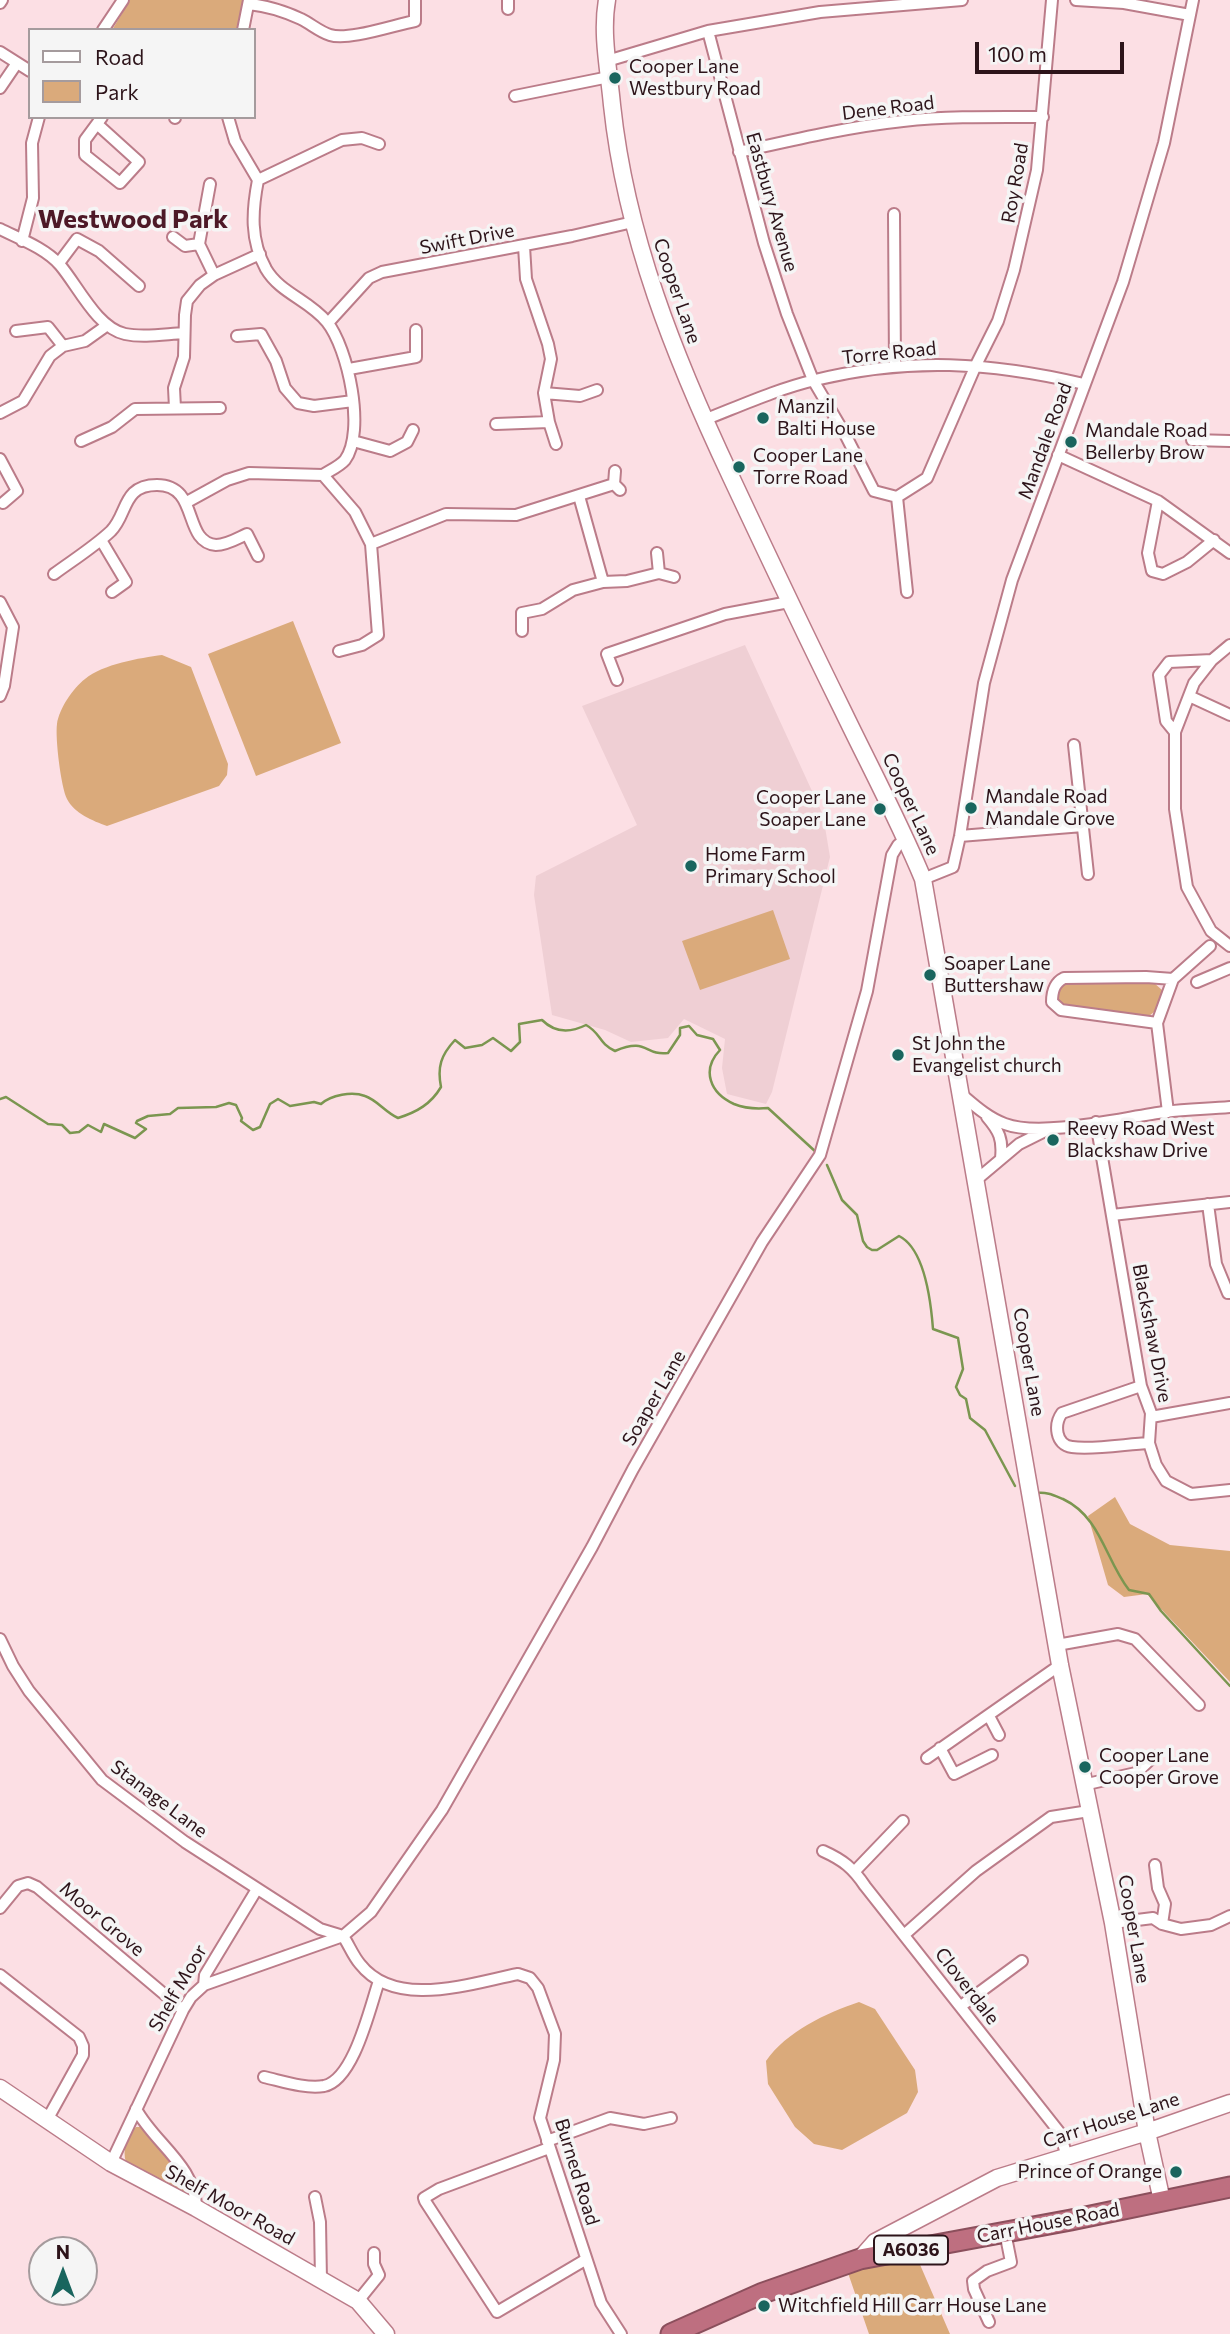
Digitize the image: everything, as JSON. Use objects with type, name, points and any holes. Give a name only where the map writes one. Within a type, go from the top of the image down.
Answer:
[{"type":"highway","name":"Carr House Road","points":[[671,2334],[763,2293],[860,2259],[1230,2187]]},
{"type":"main road","name":"Cooper Lane","points":[[607,0],[605,12],[608,69],[615,131],[633,222],[670,340],[789,602],[906,839],[923,879],[1060,1665],[1113,1923],[1147,2132],[1162,2201]]},
{"type":"main road","name":"Shelf Moor Road","points":[[0,2088],[111,2163],[196,2208],[358,2301],[386,2334]]},
{"type":"main road","name":"Carr House Lane","points":[[860,2259],[875,2242],[997,2178],[1147,2132],[1230,2103]]},
{"type":"street","points":[[104,28],[123,0]]},
{"type":"street","points":[[243,28],[249,2],[302,19],[331,35],[351,37],[385,26],[415,21],[415,0]]},
{"type":"street","points":[[515,96],[608,69],[708,31],[820,12],[962,0]]},
{"type":"street","name":"Roy Road","points":[[897,497],[927,478],[998,321],[1014,270],[1037,170],[1052,0]]},
{"type":"street","points":[[1076,0],[1124,3],[1190,15]]},
{"type":"street","name":"Mandale Road","points":[[923,879],[953,867],[984,683],[1012,580],[1123,282],[1164,143],[1193,0]]},
{"type":"street","name":"Eastbury Avenue","points":[[708,31],[764,243],[787,314],[813,380],[874,491],[897,497]]},
{"type":"street","points":[[0,52],[28,70]]},
{"type":"street","points":[[0,88],[17,63]]},
{"type":"street","name":"Dene Road","points":[[739,152],[824,133],[901,121],[965,117],[1043,117]]},
{"type":"street","points":[[22,241],[33,198],[32,143],[38,119]]},
{"type":"street","points":[[187,502],[226,480],[250,473],[323,475],[344,461],[353,441],[353,401],[349,369],[340,343],[328,323],[310,305],[278,285],[267,270],[260,254],[252,214],[258,180],[235,141],[229,119]]},
{"type":"street","points":[[100,121],[139,162],[120,183],[85,155],[85,140],[100,121]]},
{"type":"street","points":[[258,180],[364,132],[379,144]]},
{"type":"street","points":[[210,184],[199,244],[214,275]]},
{"type":"street","points":[[894,214],[895,366]]},
{"type":"street","name":"Swift Drive","points":[[328,323],[369,278],[382,272],[524,246],[633,222]]},
{"type":"street","points":[[0,229],[59,263],[106,326],[124,334],[184,333]]},
{"type":"street","points":[[173,237],[185,246],[199,244]]},
{"type":"street","points":[[59,263],[77,239],[99,251],[139,286]]},
{"type":"street","points":[[524,246],[526,279],[551,359],[544,393],[556,444]]},
{"type":"street","points":[[175,408],[174,388],[184,357],[187,301],[200,285],[214,275],[260,254]]},
{"type":"street","points":[[0,413],[23,401],[50,356],[63,346],[85,341],[106,326]]},
{"type":"street","points":[[16,331],[48,327],[63,346]]},
{"type":"street","points":[[349,369],[421,359],[416,330]]},
{"type":"street","points":[[237,337],[261,334],[276,360],[285,388],[298,403],[314,406],[353,401]]},
{"type":"street","name":"Torre Road","points":[[704,419],[813,380],[895,366],[936,363],[976,365],[1031,371],[1084,384]]},
{"type":"street","points":[[544,393],[580,396],[597,390]]},
{"type":"street","points":[[82,441],[112,427],[135,409],[220,408]]},
{"type":"street","points":[[496,425],[549,422]]},
{"type":"street","points":[[353,441],[390,450],[407,442],[413,430]]},
{"type":"street","points":[[1192,440],[1230,441]]},
{"type":"street","points":[[1058,456],[1158,501],[1230,553]]},
{"type":"street","points":[[0,459],[21,494],[3,503]]},
{"type":"street","points":[[371,544],[446,514],[516,515],[617,487],[615,471]]},
{"type":"street","points":[[323,475],[355,512],[371,544],[383,637],[339,652]]},
{"type":"street","points":[[54,574],[114,528],[129,496],[141,488],[153,485],[166,485],[177,491],[187,502],[196,532],[204,541],[215,545],[226,544],[247,534],[258,556]]},
{"type":"street","points":[[579,496],[603,582]]},
{"type":"street","points":[[897,497],[907,592]]},
{"type":"street","points":[[1158,501],[1147,553],[1152,571],[1163,574],[1187,562],[1214,540]]},
{"type":"street","points":[[101,540],[126,582],[112,592]]},
{"type":"street","points":[[657,553],[659,573]]},
{"type":"street","points":[[522,631],[522,613],[542,609],[573,590],[659,573],[674,577]]},
{"type":"street","points":[[0,602],[13,627],[0,696]]},
{"type":"street","points":[[617,680],[601,655],[725,614],[789,602]]},
{"type":"street","points":[[1230,645],[1212,660],[1194,683],[1175,732],[1175,809],[1187,887],[1211,931],[1230,946]]},
{"type":"street","points":[[1175,732],[1166,721],[1159,675],[1168,662],[1212,660]]},
{"type":"street","points":[[1189,696],[1230,715]]},
{"type":"street","points":[[1074,745],[1088,874]]},
{"type":"street","points":[[960,836],[1083,826]]},
{"type":"street","name":"Soaper Lane","points":[[344,1936],[371,1912],[442,1810],[762,1242],[820,1155],[867,991],[892,855],[906,839]]},
{"type":"street","points":[[1168,1112],[1157,1023],[1173,979],[1206,949],[1214,974]]},
{"type":"street","points":[[1197,982],[1230,968]]},
{"type":"street","points":[[1157,1023],[1060,1010],[1052,1002],[1052,994],[1055,985],[1064,978],[1173,979]]},
{"type":"street","points":[[959,1093],[985,1114],[1006,1125],[1053,1128],[1168,1112],[1230,1107]]},
{"type":"street","points":[[985,1114],[998,1130],[1003,1142],[1000,1158]]},
{"type":"street","name":"Blackshaw Drive","points":[[1096,1122],[1141,1386],[1151,1417],[1149,1443],[1156,1465],[1166,1481],[1191,1494],[1230,1490]]},
{"type":"street","points":[[975,1181],[1019,1144],[1053,1128]]},
{"type":"street","points":[[1112,1215],[1230,1202]]},
{"type":"street","points":[[1209,1204],[1216,1264],[1227,1293],[1230,1293]]},
{"type":"street","points":[[1141,1386],[1062,1413],[1056,1427],[1059,1440],[1070,1448],[1149,1443]]},
{"type":"street","points":[[1151,1417],[1230,1403]]},
{"type":"street","points":[[1057,1644],[1118,1634],[1135,1639],[1199,1705]]},
{"type":"street","name":"Stanage Lane","points":[[0,1639],[29,1691],[103,1780],[184,1842],[320,1929],[344,1936]]},
{"type":"street","points":[[927,1758],[1060,1665]]},
{"type":"street","points":[[989,1716],[999,1735]]},
{"type":"street","points":[[940,1748],[954,1774],[992,1755]]},
{"type":"street","points":[[1083,1785],[1136,1773],[1154,1756]]},
{"type":"street","points":[[904,1935],[976,1871],[1051,1817],[1089,1811]]},
{"type":"street","points":[[855,1871],[903,1821]]},
{"type":"street","name":"Cloverdale","points":[[823,1851],[845,1861],[855,1871],[1060,2133],[1067,2157]]},
{"type":"street","points":[[1155,1865],[1158,1888],[1165,1904],[1163,1924]]},
{"type":"street","name":"Moor Grove","points":[[0,1909],[19,1886],[28,1883],[37,1887],[183,2010]]},
{"type":"street","name":"Shelf Moor","points":[[111,2163],[183,2010],[191,1997],[204,1985],[205,1975],[257,1889]]},
{"type":"street","points":[[1113,1923],[1153,1918],[1181,1929],[1211,1925],[1230,1916]]},
{"type":"street","points":[[204,1985],[344,1936]]},
{"type":"street","name":"Burned Road","points":[[344,1936],[360,1966],[380,1981],[407,1990],[427,1991],[518,1974],[530,1978],[538,1988],[555,2034],[554,2060],[540,2118],[601,2303],[621,2334]]},
{"type":"street","points":[[961,2006],[1022,1961]]},
{"type":"street","points":[[0,1975],[79,2037],[83,2046],[83,2055],[47,2120]]},
{"type":"street","points":[[264,2077],[317,2086],[326,2085],[340,2076],[351,2062],[380,1981]]},
{"type":"street","points":[[136,2109],[144,2123],[193,2183],[196,2208]]},
{"type":"street","points":[[586,2260],[497,2312],[424,2198],[439,2189],[610,2118],[643,2124],[671,2118]]},
{"type":"street","points":[[315,2197],[320,2222],[321,2280]]},
{"type":"street","points":[[989,2322],[974,2289],[974,2281],[987,2271],[1011,2262],[1005,2232]]},
{"type":"street","points":[[358,2301],[379,2276],[374,2264],[374,2253]]},
{"type":"shaded area","name":"Home Farm Primary School","points":[[745,645],[823,815],[830,857],[772,1092],[766,1104],[727,1094],[722,1068],[725,1039],[684,1019],[668,1038],[631,1042],[605,1030],[552,1015],[534,895],[536,876],[637,825],[582,706]]},
{"type":"green space","points":[[130,0],[242,0],[237,28],[113,28]]},
{"type":"green space","points":[[293,621],[341,743],[256,776],[208,654]]},
{"type":"green space","points":[[162,655],[191,667],[228,764],[227,775],[219,786],[107,826],[79,812],[67,799],[58,751],[58,718],[71,693],[93,674],[122,662]]},
{"type":"green space","points":[[773,910],[790,959],[700,990],[682,941]]},
{"type":"green space","points":[[1153,982],[1162,990],[1160,1002],[1147,1017],[1066,1006],[1057,1002],[1057,988],[1062,983]]},
{"type":"green space","points":[[1115,1497],[1130,1524],[1170,1545],[1230,1551],[1230,1682],[1147,1594],[1124,1597],[1108,1585],[1088,1516]]},
{"type":"green space","points":[[859,2002],[875,2009],[915,2070],[918,2092],[907,2113],[842,2150],[814,2144],[795,2127],[768,2084],[766,2061],[796,2032],[833,2012]]},
{"type":"green space","points":[[136,2127],[141,2127],[190,2186],[188,2190],[185,2192],[126,2162],[126,2143]]},
{"type":"green space","points":[[918,2260],[950,2334],[869,2334],[848,2273]]},
{"type":"waterway","points":[[0,1099],[6,1097],[48,1124],[62,1125],[70,1133],[79,1132],[88,1125],[101,1132],[104,1124],[135,1138],[146,1129],[136,1123],[137,1121],[148,1116],[170,1114],[178,1108],[216,1107],[229,1103],[236,1105],[241,1121],[253,1130],[260,1127],[270,1104],[278,1099],[290,1106],[314,1102],[321,1104],[336,1096],[348,1094],[360,1095],[373,1100],[398,1118],[423,1107],[437,1093],[441,1087],[441,1062],[455,1040],[465,1048],[482,1045],[493,1038],[511,1051],[520,1042],[519,1024],[542,1020],[563,1030],[586,1025],[605,1045],[615,1051],[640,1046],[654,1052],[668,1053],[680,1035],[680,1028],[689,1026],[697,1035],[713,1039],[720,1050],[714,1058],[710,1073],[719,1094],[738,1105],[768,1108],[817,1153]]},
{"type":"waterway","points":[[827,1165],[842,1200],[857,1215],[867,1247],[877,1250],[899,1236],[915,1252],[925,1278],[933,1329],[958,1338],[963,1369],[956,1387],[966,1399],[970,1418],[985,1430],[1015,1486]]},
{"type":"waterway","points":[[1037,1493],[1047,1493],[1063,1499],[1086,1516],[1129,1590],[1149,1594],[1161,1611],[1230,1686]]},
{"type":"place","name":"Cooper Lane Westbury Road","points":[[615,78]]},
{"type":"place","name":"Manzil Balti House","points":[[763,418]]},
{"type":"place","name":"Mandale Road Bellerby Brow","points":[[1071,442]]},
{"type":"place","name":"Cooper Lane Torre Road","points":[[739,467]]},
{"type":"place","name":"Mandale Road Mandale Grove","points":[[971,808]]},
{"type":"place","name":"Cooper Lane Soaper Lane","points":[[880,809]]},
{"type":"place","name":"Home Farm Primary School","points":[[691,866]]},
{"type":"place","name":"Soaper Lane Buttershaw","points":[[930,975]]},
{"type":"place","name":"St John the Evangelist church","points":[[898,1055]]},
{"type":"place","name":"Reevy Road West Blackshaw Drive","points":[[1053,1140]]},
{"type":"place","name":"Cooper Lane Cooper Grove","points":[[1085,1767]]},
{"type":"place","name":"Prince of Orange","points":[[1176,2172]]},
{"type":"place","name":"Witchfield Hill Carr House Lane","points":[[764,2306]]},
{"type":"district","name":"Westwood Park","points":[[133,219]]}]
